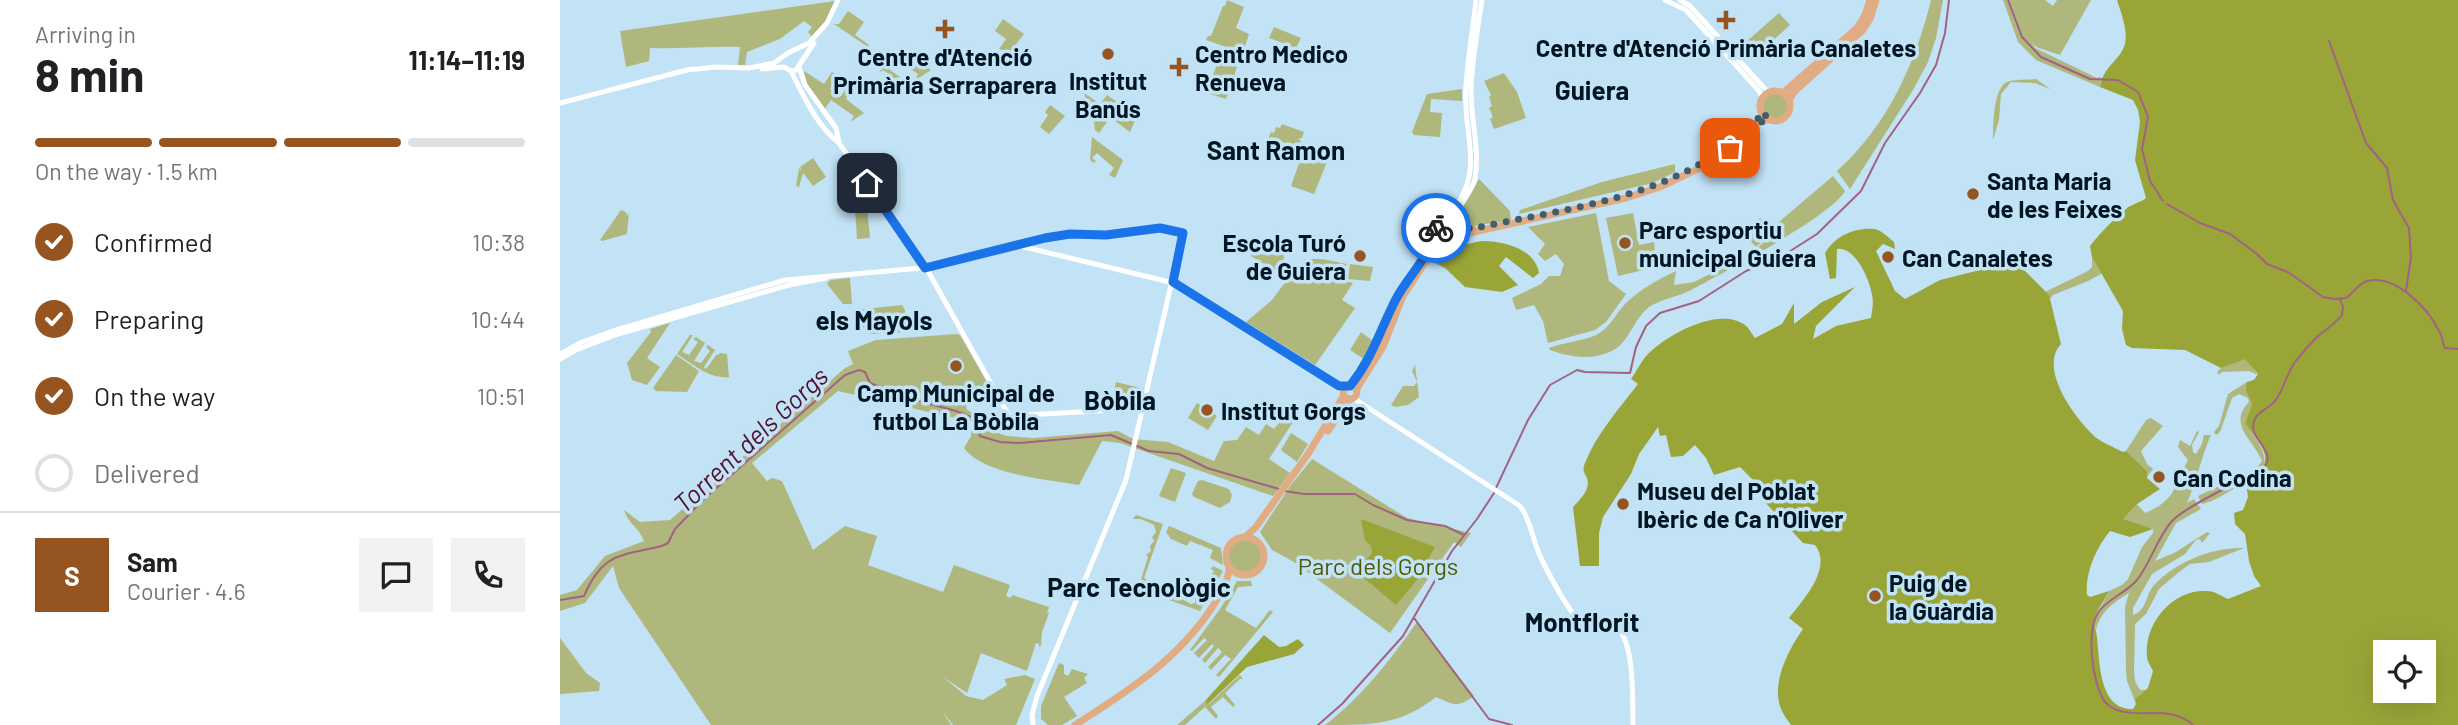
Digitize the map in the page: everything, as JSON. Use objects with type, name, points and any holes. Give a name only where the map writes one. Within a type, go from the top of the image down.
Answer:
[{"type":"main road","points":[[1783,93],[1857,28],[1866,15],[1870,0]]},
{"type":"main road","points":[[1789,100],[1795,91],[1862,31],[1870,19],[1876,0]]},
{"type":"main road","points":[[1225,584],[1229,566],[1226,557],[1228,547],[1234,540],[1245,537],[1259,523],[1383,347],[1399,304],[1434,249],[1442,243],[1451,244],[1469,233],[1626,198],[1660,187],[1706,165],[1758,123],[1786,116],[1790,109],[1789,100],[1783,93],[1771,92],[1762,99],[1762,112],[1750,126],[1714,156],[1651,187],[1471,229],[1444,220],[1438,224],[1436,233],[1396,299],[1373,353],[1350,393]]},
{"type":"main road","points":[[1762,112],[1769,119]]},
{"type":"main road","points":[[1457,224],[1460,233],[1458,239]]},
{"type":"main road","points":[[1436,233],[1442,243]]},
{"type":"main road","points":[[1396,299],[1411,282],[1415,268]]},
{"type":"main road","points":[[1255,541],[1259,523]]},
{"type":"main road","points":[[1075,725],[1142,682],[1169,659],[1200,625],[1231,576],[1238,573],[1250,574],[1261,564],[1263,551],[1255,541],[1245,537]]},
{"type":"main road","points":[[1229,566],[1238,573]]},
{"type":"street","points":[[752,69],[774,63],[809,43],[820,32],[839,0]]},
{"type":"street","points":[[791,71],[800,64],[829,24],[839,0]]},
{"type":"street","points":[[1444,220],[1465,190],[1471,170],[1466,88],[1476,0]]},
{"type":"street","points":[[1457,224],[1456,217],[1475,177],[1476,145],[1471,88],[1482,0]]},
{"type":"street","points":[[1665,0],[1686,10],[1760,92],[1762,99]]},
{"type":"street","points":[[1680,0],[1690,6],[1765,89],[1771,92]]},
{"type":"street","points":[[793,52],[799,55],[805,85],[836,128],[839,143]]},
{"type":"street","points":[[783,58],[784,67]]},
{"type":"street","points":[[560,103],[662,77],[698,71],[784,67],[791,71],[799,89],[828,133],[839,143],[925,268],[1010,417],[1142,410]]},
{"type":"street","points":[[560,354],[582,342],[613,331],[757,288],[832,276],[925,268],[1070,234],[1106,235],[1160,228],[1183,233],[1136,440],[1120,496],[1037,696],[1033,725]]},
{"type":"street","points":[[1029,245],[1173,282],[1350,393],[1517,504],[1522,511],[1536,555],[1569,612],[1579,621],[1608,624],[1615,628],[1623,640],[1628,662],[1632,725]]},
{"type":"street","points":[[560,359],[601,340],[801,281]]},
{"type":"street","points":[[1033,712],[1039,725]]},
{"type":"green space","points":[[1227,0],[1244,7],[1236,28],[1249,34],[1243,53],[1206,40],[1211,36]]},
{"type":"green space","points":[[1931,0],[1943,0],[1936,38],[1928,62],[1850,189],[1837,171],[1871,134],[1897,93],[1917,48]]},
{"type":"green space","points":[[2003,0],[2045,0],[2053,6],[2057,0],[2091,0],[2060,55],[2036,47],[2032,42],[2035,48],[2097,78],[2101,77],[2100,87],[2036,60],[2018,42]]},
{"type":"green space","points":[[2117,0],[2458,0],[2458,725],[1791,725],[1780,706],[1778,686],[1787,656],[1803,629],[1789,618],[1814,583],[1820,554],[1815,545],[1803,543],[1761,498],[1772,488],[1769,483],[1759,486],[1740,467],[1714,475],[1706,458],[1695,445],[1683,456],[1671,457],[1666,435],[1660,436],[1658,427],[1639,454],[1631,474],[1603,517],[1599,533],[1599,566],[1580,566],[1573,507],[1587,486],[1584,465],[1590,452],[1602,431],[1638,384],[1631,379],[1647,355],[1669,338],[1695,325],[1722,319],[1734,320],[1746,326],[1755,338],[1782,324],[1794,303],[1794,324],[1822,302],[1855,287],[1816,326],[1813,339],[1836,326],[1871,318],[1873,298],[1868,281],[1855,258],[1844,249],[1837,249],[1836,278],[1830,279],[1825,253],[1840,237],[1853,231],[1875,229],[1894,242],[1895,249],[1883,244],[1876,251],[1895,291],[1905,299],[1940,280],[2010,260],[2016,262],[2049,295],[2061,344],[2055,354],[2056,379],[2069,406],[2094,436],[2123,452],[2126,451],[2147,471],[2147,478],[2160,489],[2137,504],[2123,519],[2153,529],[2130,537],[2110,531],[2096,553],[2088,578],[2087,595],[2090,597],[2109,591],[2094,621],[2103,683],[2113,702],[2133,709],[2135,699],[2148,688],[2153,671],[2147,656],[2150,632],[2155,621],[2172,602],[2194,592],[2207,591],[2228,599],[2261,586],[2254,576],[2245,534],[2235,524],[2234,513],[2243,510],[2248,497],[2246,483],[2257,475],[2265,462],[2263,448],[2245,423],[2252,404],[2246,390],[2247,382],[2254,380],[2258,374],[2245,359],[2221,368],[2185,350],[2132,348],[2126,345],[2122,329],[2123,311],[2092,257],[2090,246],[2103,231],[2128,207],[2146,198],[2135,160],[2140,122],[2138,110],[2133,100],[2100,87],[2104,74],[2123,50],[2125,27]]},
{"type":"green space","points":[[835,1],[826,22],[812,37],[808,32],[812,27],[804,21],[780,39],[747,52],[745,65],[738,65],[740,47],[650,48],[649,61],[626,67],[620,31]]},
{"type":"green space","points":[[848,11],[864,22],[855,35],[869,45],[868,47],[834,24],[839,24]]},
{"type":"green space","points":[[1779,13],[1790,25],[1757,55],[1746,42]]},
{"type":"green space","points":[[1003,19],[1024,34],[1010,52],[999,49],[1006,39],[995,31]]},
{"type":"green space","points":[[1274,27],[1301,38],[1296,48],[1269,38]]},
{"type":"green space","points":[[893,52],[903,59],[908,54],[931,70],[914,81],[918,74],[897,60],[890,70],[910,84],[907,87],[883,70],[879,73]]},
{"type":"green space","points":[[1218,61],[1237,67],[1226,99],[1207,93]]},
{"type":"green space","points":[[804,71],[824,84],[832,72],[838,76],[830,89],[841,96],[849,84],[854,87],[846,99],[864,113],[850,122],[854,116],[831,100],[824,110],[807,86]]},
{"type":"green space","points":[[1504,73],[1517,92],[1526,118],[1494,129],[1489,108],[1492,106],[1489,97],[1491,95],[1484,81]]},
{"type":"green space","points":[[2036,79],[2050,89],[2035,83],[2011,82],[2001,94],[1999,120],[1993,140],[1995,108],[2002,86],[2010,81]]},
{"type":"green space","points":[[1462,89],[1462,101],[1431,99],[1430,112],[1442,113],[1440,137],[1414,135],[1412,132],[1427,94]]},
{"type":"green space","points":[[1084,93],[1100,104],[1107,95],[1137,116],[1130,132],[1098,108],[1094,113],[1107,122],[1099,133],[1095,130],[1093,115],[1089,111]]},
{"type":"green space","points":[[1775,94],[1783,98],[1787,106],[1783,114],[1775,118],[1767,114],[1763,106],[1767,98]]},
{"type":"green space","points":[[1050,105],[1065,116],[1049,134],[1040,127],[1048,115],[1045,112]]},
{"type":"green space","points":[[1282,124],[1304,132],[1302,138],[1298,139],[1301,141],[1297,151],[1294,149],[1292,153],[1277,147],[1278,143],[1294,146],[1272,139],[1276,142],[1274,146],[1270,145],[1272,140],[1268,139],[1271,132],[1274,133],[1276,127],[1280,128]]},
{"type":"green space","points":[[1092,137],[1123,160],[1115,178],[1109,175],[1114,168],[1097,153],[1092,158],[1096,161],[1094,163],[1090,160]]},
{"type":"green space","points":[[1304,149],[1329,157],[1314,194],[1291,186]]},
{"type":"green space","points":[[813,158],[826,177],[813,186],[803,173],[799,187],[796,186],[799,168],[802,171],[800,167]]},
{"type":"green space","points":[[1675,164],[1675,172],[1653,183],[1519,214],[1520,210],[1602,182]]},
{"type":"green space","points":[[1833,176],[1845,191],[1820,215],[1689,291],[1649,307],[1623,342],[1612,351],[1581,357],[1550,350],[1549,348],[1592,337],[1601,332],[1632,298],[1669,274],[1676,271],[1674,285],[1694,282],[1757,248],[1777,231],[1773,227]]},
{"type":"green space","points":[[1479,179],[1510,211],[1511,220],[1467,227],[1457,218]]},
{"type":"green space","points":[[867,207],[870,238],[857,239],[855,208]]},
{"type":"green space","points":[[621,210],[626,212],[627,216],[629,212],[627,234],[600,240]]},
{"type":"green space","points":[[1596,213],[1609,281],[1626,294],[1606,322],[1595,330],[1548,343],[1543,321],[1534,305],[1516,310],[1512,298],[1541,284],[1549,276],[1560,276],[1564,264],[1556,254],[1545,261],[1538,254],[1545,244],[1528,227]]},
{"type":"green space","name":"Parc esportiu municipal Guiera","points":[[1633,213],[1639,245],[1654,242],[1656,262],[1647,264],[1648,269],[1618,276],[1606,218]]},
{"type":"green space","points":[[1760,218],[1772,233],[1756,247],[1743,233]]},
{"type":"green space","points":[[1482,241],[1499,242],[1517,248],[1531,257],[1539,273],[1533,278],[1506,257],[1499,266],[1518,285],[1502,292],[1465,287],[1445,268],[1433,262],[1443,248]]},
{"type":"green space","points":[[1284,255],[1283,275],[1251,256]]},
{"type":"green space","points":[[2092,257],[2103,273],[2053,295],[2050,299],[2045,292],[2088,271],[2092,267]]},
{"type":"green space","points":[[1304,259],[1347,264],[1337,279],[1353,283],[1342,300],[1355,308],[1315,365],[1246,322],[1272,300],[1292,273],[1303,273]]},
{"type":"green space","points":[[1350,264],[1373,267],[1370,281],[1348,279]]},
{"type":"green space","points":[[850,278],[852,304],[843,304],[827,284],[830,280]]},
{"type":"green space","points":[[902,305],[905,310],[904,332],[869,334],[853,314],[855,310]]},
{"type":"green space","points":[[670,323],[647,358],[660,367],[647,385],[632,380],[627,363],[651,332],[650,329]]},
{"type":"green space","points":[[1361,332],[1377,344],[1367,361],[1350,350]]},
{"type":"green space","points":[[690,335],[693,335],[682,352],[689,355],[698,342],[693,339],[696,337],[705,343],[694,361],[701,363],[710,351],[706,347],[708,345],[715,350],[704,367],[706,369],[717,354],[727,354],[729,377],[708,374],[677,354]]},
{"type":"green space","points":[[960,335],[993,392],[964,402],[923,394],[948,404],[966,405],[967,410],[978,416],[985,429],[1007,436],[1033,438],[1118,431],[1133,439],[1168,442],[1214,461],[1224,441],[1237,440],[1246,427],[1259,435],[1266,424],[1274,429],[1284,417],[1293,422],[1269,459],[1290,473],[1273,496],[1120,443],[1102,441],[1079,485],[1034,478],[1001,470],[973,457],[964,448],[971,436],[972,422],[838,391],[752,463],[767,481],[772,478],[782,481],[813,550],[845,526],[877,536],[868,565],[943,592],[954,565],[1010,585],[1006,596],[1011,598],[1012,595],[1049,607],[1041,646],[1036,643],[1027,671],[981,653],[967,693],[943,677],[966,696],[983,700],[1007,685],[1004,679],[1025,675],[1035,679],[1016,725],[953,725],[942,711],[951,725],[711,725],[619,588],[613,566],[585,603],[560,611],[560,595],[577,590],[605,556],[644,541],[624,510],[640,522],[670,520],[845,368],[853,364],[848,351],[876,340]]},
{"type":"green space","points":[[676,355],[699,371],[687,392],[656,391],[653,388]]},
{"type":"green space","points":[[2239,359],[2246,359],[2258,375],[2249,371],[2222,372],[2219,375],[2217,372],[2221,368]]},
{"type":"green space","points":[[1415,365],[1419,397],[1408,405],[1391,405],[1403,386],[1414,386],[1417,382],[1412,371]]},
{"type":"green space","points":[[1116,382],[1145,389],[1141,406],[1111,407]]},
{"type":"green space","points":[[2247,382],[2252,404],[2245,423],[2262,449],[2264,463],[2262,470],[2253,480],[2202,504],[2198,496],[2257,468],[2262,461],[2241,425],[2248,398],[2239,394],[2232,398],[2220,432],[2216,435],[2214,432],[2219,426],[2228,394]]},
{"type":"green space","points":[[1197,403],[1217,416],[1208,430],[1188,418]]},
{"type":"green space","points":[[2151,418],[2163,426],[2141,451],[2147,464],[2153,469],[2147,477],[2147,471],[2126,451],[2146,420]]},
{"type":"green space","points":[[2197,431],[2199,432],[2192,445],[2196,454],[2204,435],[2211,435],[2187,503],[2194,499],[2201,509],[2176,523],[2155,561],[2176,552],[2207,532],[2210,533],[2202,543],[2200,539],[2196,540],[2185,554],[2152,574],[2133,608],[2133,615],[2141,610],[2154,585],[2173,569],[2207,553],[2244,548],[2209,562],[2190,564],[2159,589],[2146,614],[2135,624],[2135,681],[2140,690],[2146,690],[2139,695],[2136,704],[2126,671],[2125,607],[2129,593],[2104,613],[2096,630],[2094,621],[2109,591],[2128,579],[2142,547],[2153,533],[2153,529],[2122,520],[2137,504],[2145,513],[2169,498],[2188,460],[2178,447],[2180,440],[2190,446]]},
{"type":"green space","points":[[1291,433],[1308,444],[1297,462],[1281,450]]},
{"type":"green space","name":"Parc dels Gorgs","points":[[1312,459],[1407,518],[1471,533],[1461,547],[1454,542],[1390,633],[1294,562],[1272,550],[1260,532]]},
{"type":"green space","points":[[1171,468],[1186,473],[1175,502],[1159,496]]},
{"type":"green space","points":[[1198,481],[1229,489],[1232,495],[1230,502],[1220,508],[1194,497],[1192,494]]},
{"type":"green space","points":[[1136,515],[1163,524],[1144,578],[1191,604],[1195,603],[1196,595],[1199,597],[1214,571],[1211,569],[1213,566],[1223,571],[1200,611],[1138,589],[1148,557],[1146,555],[1151,551],[1150,546],[1154,541],[1152,537],[1156,532],[1154,525],[1141,519],[1133,519]]},
{"type":"green space","points":[[1361,519],[1435,547],[1416,581],[1396,605],[1357,572],[1372,553],[1371,546],[1365,540]]},
{"type":"green space","points":[[1169,526],[1221,548],[1223,565],[1210,558],[1213,550],[1190,541],[1187,546],[1171,539],[1166,532]]},
{"type":"green space","points":[[1245,540],[1256,545],[1261,556],[1256,567],[1245,572],[1234,567],[1229,556],[1234,545]]},
{"type":"green space","points":[[1237,581],[1251,581],[1252,586],[1238,587],[1225,610],[1256,628],[1270,610],[1273,612],[1219,677],[1216,675],[1231,659],[1225,655],[1211,670],[1208,667],[1222,652],[1218,648],[1205,663],[1202,660],[1214,646],[1212,644],[1199,658],[1194,653],[1207,640],[1204,638],[1190,650]]},
{"type":"green space","points":[[1417,622],[1474,696],[1455,704],[1436,697],[1410,713],[1385,722],[1325,725],[1375,677]]},
{"type":"green space","points":[[1264,635],[1279,647],[1298,639],[1304,645],[1294,654],[1247,667],[1208,704],[1205,701]]},
{"type":"green space","points":[[560,638],[586,673],[600,683],[599,691],[560,694]]},
{"type":"green space","points":[[1059,663],[1064,665],[1064,674],[1068,676],[1072,669],[1088,674],[1084,678],[1087,683],[1064,697],[1077,716],[1062,725],[1048,725],[1041,719],[1041,706]]},
{"type":"green space","points":[[1240,675],[1243,679],[1225,693],[1235,705],[1233,707],[1223,697],[1211,707],[1218,716],[1216,719],[1205,707],[1185,725],[1177,725],[1205,701],[1209,704]]},
{"type":"waterway","points":[[1496,488],[1528,420],[1550,385],[1577,370],[1630,373],[1636,347],[1646,326],[1660,313],[1699,301],[1746,271],[1784,255],[1817,234],[1861,191],[1885,143],[1936,65],[1945,33],[1949,0]]},
{"type":"waterway","points":[[2008,0],[2022,37],[2041,57],[2090,79],[2118,80],[2138,92],[2148,117],[2142,149],[2150,181],[2163,201]]},
{"type":"waterway","points":[[2329,41],[2366,143],[2387,168],[2393,200],[2409,228],[2411,258],[2406,290]]},
{"type":"waterway","points":[[2167,204],[2200,223],[2230,234],[2267,264],[2288,272],[2323,297],[2346,298],[2367,281],[2378,280],[2400,288],[2428,314],[2441,335],[2445,348],[2458,349]]},
{"type":"waterway","points":[[2193,725],[2172,715],[2124,712],[2105,702],[2100,694],[2092,656],[2095,619],[2104,606],[2137,580],[2162,535],[2178,515],[2260,472],[2266,465],[2268,458],[2255,433],[2255,419],[2275,401],[2300,355],[2342,315],[2340,299]]},
{"type":"waterway","name":"Torrent dels Gorgs","points":[[560,600],[584,596],[598,571],[615,558],[668,543],[675,529],[704,499],[845,375],[859,370],[865,372],[870,383],[976,419],[980,436],[1000,442],[1019,443],[1111,435],[1149,451],[1179,454],[1207,468],[1279,489]]},
{"type":"waterway","name":"Torrent dels Gorgs","points":[[1284,491],[1304,494],[1355,494],[1407,520],[1445,526],[1464,535]]},
{"type":"waterway","points":[[1318,725],[1342,704],[1403,636],[1452,551],[1494,493]]},
{"type":"waterway","points":[[1414,618],[1489,719],[1512,725]]},
{"type":"way so far","points":[[1436,228],[1447,220],[1471,229],[1643,190],[1694,168],[1714,156],[1756,121],[1762,112],[1769,119],[1758,123],[1730,148]]},
{"type":"place","name":"Centre d'Atenció Primària Canaletes","points":[[1726,20]]},
{"type":"place","name":"Centre d'Atenció Primària Serraparera","points":[[945,29]]},
{"type":"place","name":"Institut Banús","points":[[1108,54]]},
{"type":"place","name":"Centro Medico Renueva","points":[[1179,67]]},
{"type":"place","name":"Santa Maria de les Feixes","points":[[1973,194]]},
{"type":"place","name":"Parc esportiu municipal Guiera","points":[[1625,243]]},
{"type":"place","name":"Escola Turó de Guiera","points":[[1360,256]]},
{"type":"place","name":"Can Canaletes","points":[[1888,257]]},
{"type":"place","name":"Camp Municipal de futbol La Bòbila","points":[[956,366]]},
{"type":"place","name":"Institut Gorgs","points":[[1207,410]]},
{"type":"place","name":"Can Codina","points":[[2159,477]]},
{"type":"place","name":"Museu del Poblat Ibèric de Ca n'Oliver","points":[[1623,504]]},
{"type":"place","name":"Puig de la Guàrdia","points":[[1875,596]]},
{"type":"district","name":"Guiera","points":[[1592,89]]},
{"type":"district","name":"Sant Ramon","points":[[1276,149]]},
{"type":"district","name":"els Mayols","points":[[874,319]]},
{"type":"district","name":"Bòbila","points":[[1120,399]]},
{"type":"district","name":"Parc Tecnològic","points":[[1139,586]]},
{"type":"district","name":"Montflorit","points":[[1582,621]]},
{"type":"route","points":[[867,183],[925,268],[1070,234],[1106,235],[1160,228],[1183,233],[1173,282],[1344,387],[1350,386],[1373,353],[1396,299],[1431,245],[1436,228]]}]
